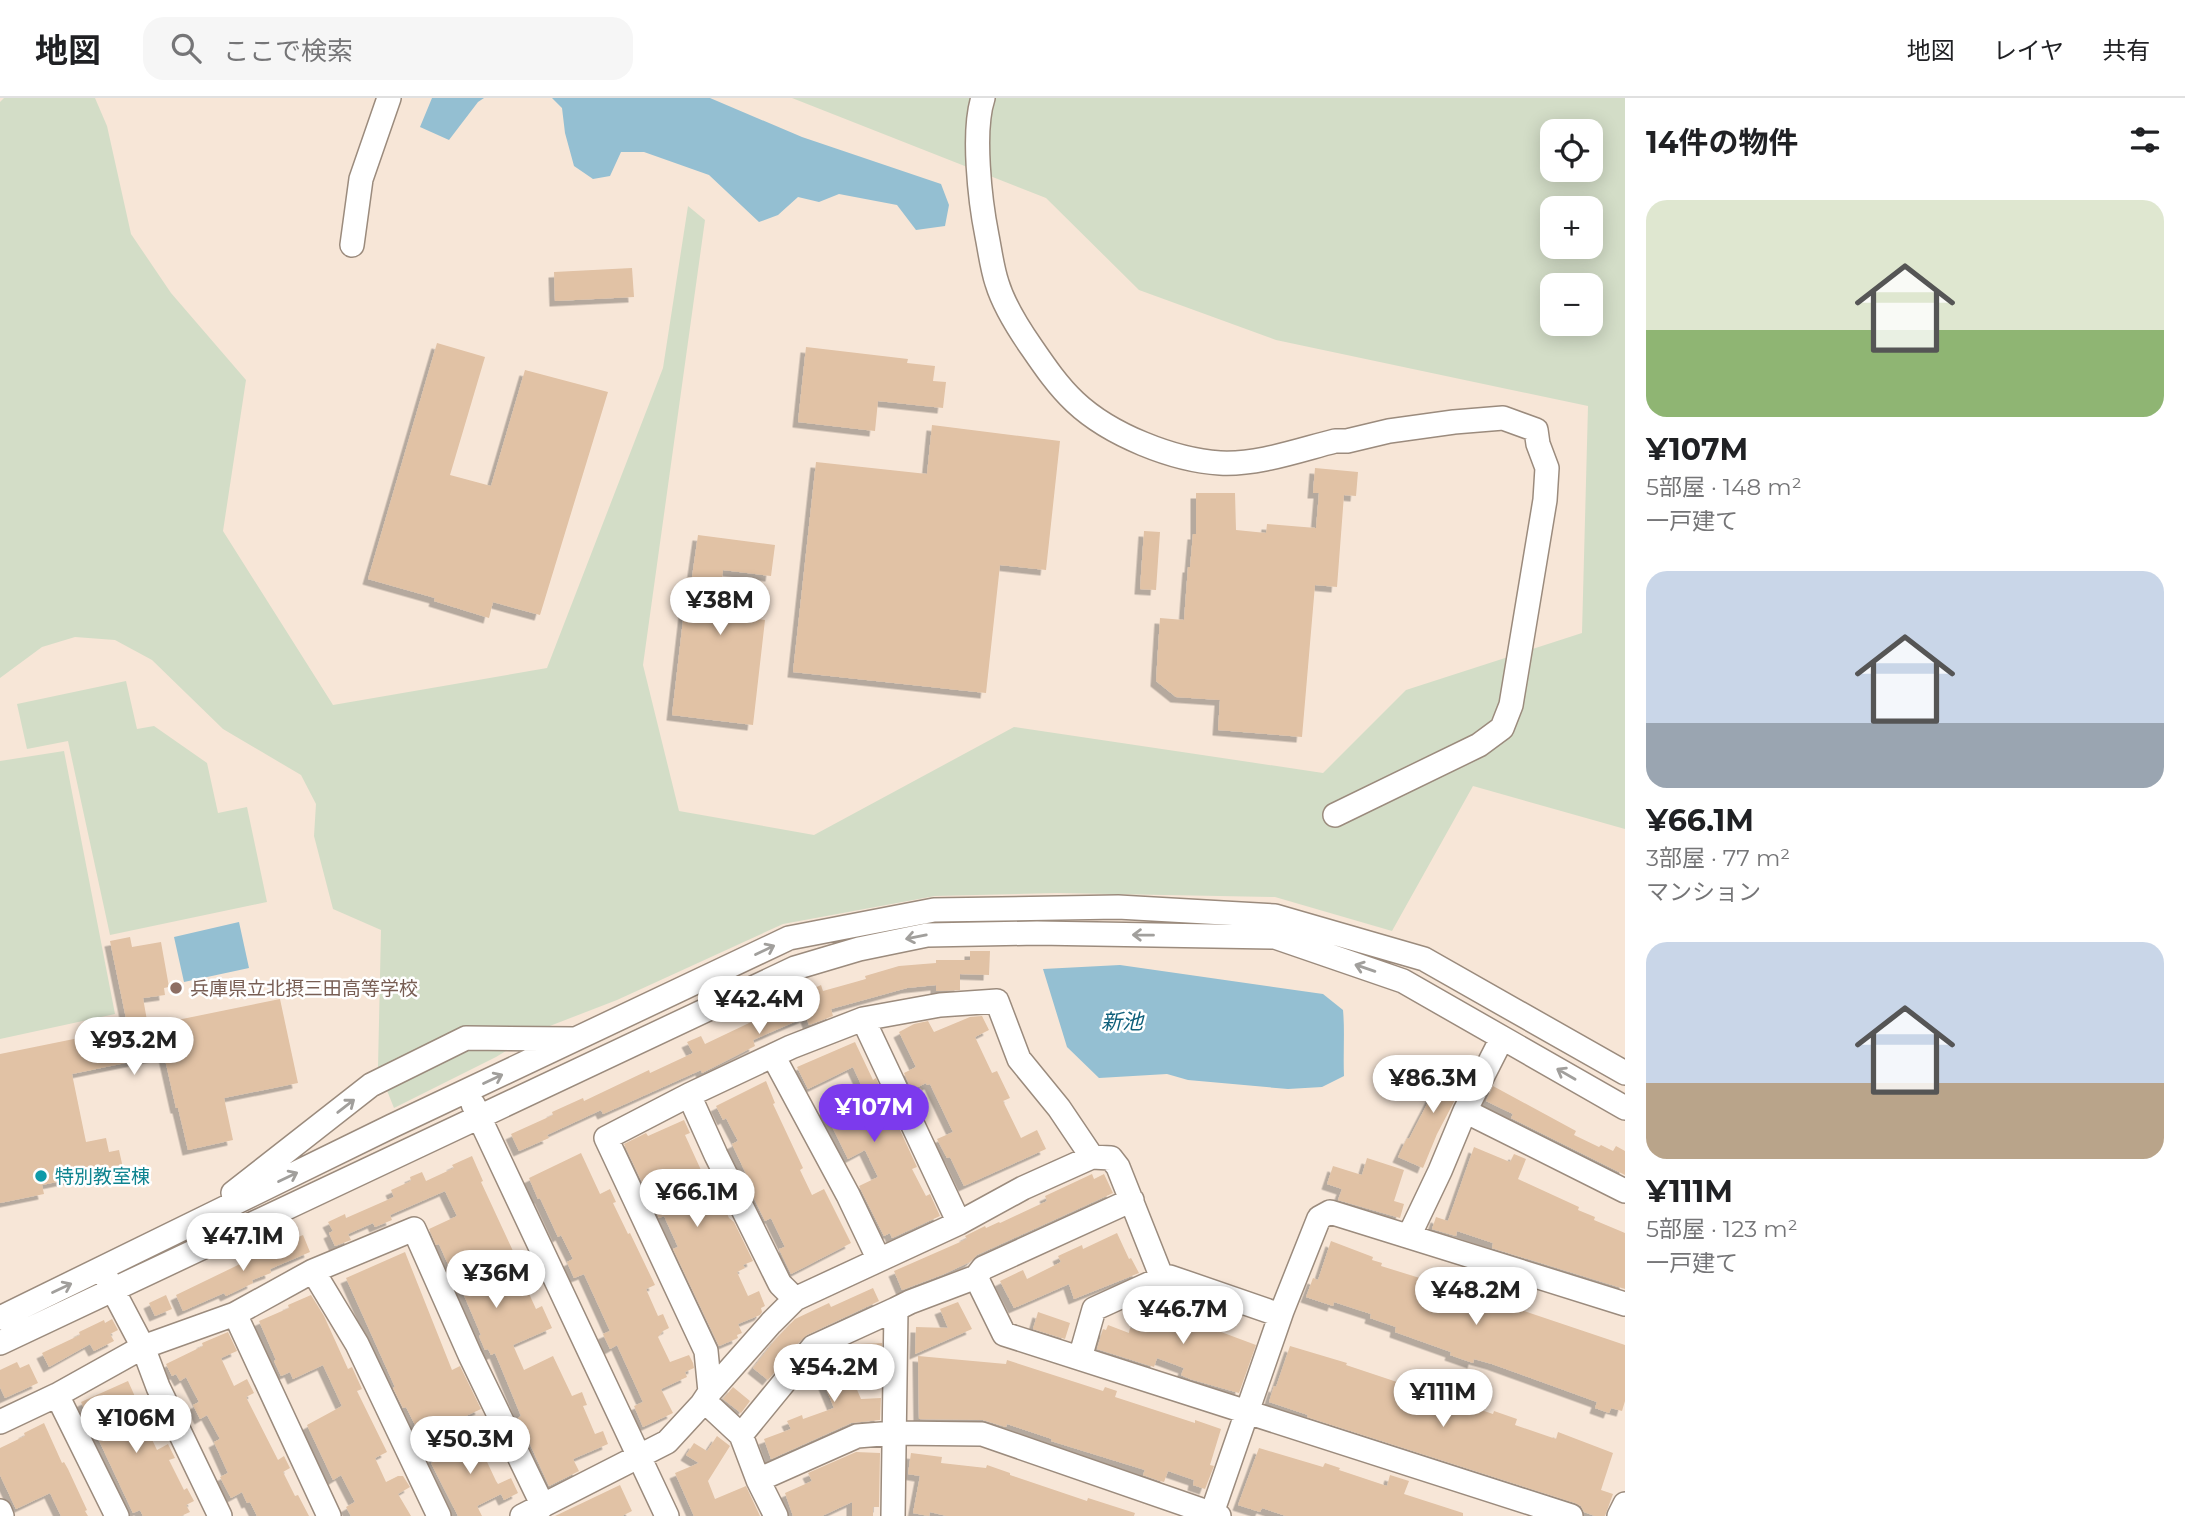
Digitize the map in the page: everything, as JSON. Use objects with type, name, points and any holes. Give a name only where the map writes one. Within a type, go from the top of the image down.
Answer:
[{"type":"street","points":[[352,244],[361,179],[389,98]]},
{"type":"street","points":[[983,98],[979,109],[979,168],[985,222],[997,284],[1015,325],[1056,382],[1077,404],[1110,428],[1151,447],[1192,460],[1223,464],[1262,459],[1389,431],[1454,422],[1503,418],[1536,430],[1547,468],[1545,500],[1511,705],[1502,727],[1479,745],[1335,815]]},
{"type":"street","points":[[195,1223],[789,938],[934,910],[1118,907],[1275,916],[1424,959],[1625,1073]]},
{"type":"street","points":[[0,1318],[107,1279],[481,1117],[795,968],[859,949],[927,935],[1037,933],[1275,937],[1403,981],[1625,1108]]},
{"type":"street","points":[[776,1516],[741,1436],[712,1408],[706,1398],[706,1351],[606,1138],[791,1047],[863,1019],[940,1005],[997,1001],[1019,1059],[1059,1108],[1091,1157]]},
{"type":"street","points":[[863,1019],[959,1223]]},
{"type":"street","points":[[0,1343],[195,1223],[371,1085],[466,1038],[580,1039]]},
{"type":"street","points":[[1409,1237],[1465,1111],[1502,1038]]},
{"type":"street","points":[[775,1055],[879,1260]]},
{"type":"street","points":[[467,1092],[667,1516]]},
{"type":"street","points":[[689,1095],[716,1156],[780,1284],[795,1299]]},
{"type":"street","points":[[1465,1111],[1625,1191]]},
{"type":"street","points":[[522,1516],[667,1442],[795,1299],[959,1223],[1023,1188],[1091,1157],[1111,1158],[1118,1167],[1162,1278]]},
{"type":"street","points":[[741,1436],[813,1347],[909,1302],[976,1277],[983,1268],[1132,1200]]},
{"type":"street","points":[[758,1480],[857,1436],[895,1433],[982,1434],[1214,1515],[1280,1315],[1319,1218],[1330,1212],[1625,1304]]},
{"type":"street","points":[[0,1422],[57,1395],[143,1347],[235,1314],[313,1272],[414,1229],[470,1355],[543,1506]]},
{"type":"street","points":[[313,1272],[357,1344],[439,1516]]},
{"type":"street","points":[[976,1277],[1004,1334],[1571,1516]]},
{"type":"street","points":[[1080,1358],[1094,1310],[1162,1278],[1170,1278],[1280,1315]]},
{"type":"street","points":[[107,1279],[143,1347],[158,1387],[220,1516]]},
{"type":"street","points":[[893,1516],[896,1309]]},
{"type":"street","points":[[235,1314],[330,1516]]},
{"type":"street","points":[[57,1395],[117,1516]]},
{"type":"street","points":[[1619,1516],[1625,1504]]},
{"type":"street","points":[[0,1511],[2,1516]]},
{"type":"green space","points":[[4,98],[95,98],[107,126],[131,234],[171,293],[246,380],[223,531],[333,705],[547,668],[663,368],[688,206],[705,220],[643,665],[679,811],[814,835],[1014,727],[1323,773],[1406,690],[1582,633],[1588,406],[1276,340],[1139,290],[1046,198],[792,98],[1625,98],[1625,829],[1473,786],[1392,931],[1275,897],[1057,893],[935,896],[783,924],[617,1000],[542,1029],[496,1057],[394,1108],[378,1068],[381,930],[333,909],[314,836],[316,804],[301,775],[223,729],[152,660],[115,640],[75,637],[42,647],[0,678],[0,102]]},
{"type":"green space","points":[[126,681],[137,729],[154,726],[207,763],[218,813],[247,807],[267,902],[110,935],[68,741],[27,749],[17,704]]},
{"type":"green space","points":[[64,751],[115,1014],[0,1039],[0,761]]},
{"type":"water","points":[[432,98],[484,98],[449,140],[420,127]]},
{"type":"water","points":[[552,98],[710,98],[802,137],[941,184],[949,205],[945,226],[916,230],[897,205],[839,194],[819,202],[798,197],[778,215],[759,222],[709,175],[644,152],[621,152],[610,176],[593,179],[574,166],[565,133],[562,108]]},
{"type":"water","points":[[239,922],[249,968],[184,982],[174,937]]},
{"type":"water","name":"新池","points":[[1120,965],[1323,994],[1343,1010],[1344,1076],[1322,1087],[1288,1089],[1188,1080],[1167,1074],[1099,1078],[1067,1047],[1043,969]]},
{"type":"building","points":[[632,268],[634,297],[555,301],[554,272]]},
{"type":"building","points":[[437,343],[485,357],[450,475],[491,486],[525,370],[608,392],[540,615],[493,602],[489,618],[434,601],[435,598],[368,579]]},
{"type":"building","points":[[806,347],[908,359],[907,363],[935,366],[933,381],[946,382],[943,408],[878,401],[875,431],[798,422]]},
{"type":"building","points":[[932,425],[1060,441],[1046,570],[1000,565],[986,693],[793,672],[816,462],[927,474]]},
{"type":"building","points":[[1315,468],[1358,472],[1356,496],[1344,495],[1337,587],[1315,585],[1302,737],[1218,730],[1220,700],[1176,697],[1156,681],[1160,618],[1184,620],[1188,567],[1193,534],[1196,534],[1196,493],[1235,493],[1236,530],[1266,533],[1267,524],[1316,528],[1319,493],[1313,493]]},
{"type":"building","points":[[1144,531],[1160,532],[1156,590],[1140,589]]},
{"type":"building","points":[[698,535],[775,545],[771,576],[723,570],[718,614],[765,620],[753,725],[672,715],[688,577],[692,577]]},
{"type":"building","points":[[130,937],[132,947],[161,942],[169,987],[164,988],[165,995],[143,998],[148,1026],[280,999],[298,1083],[224,1098],[233,1140],[188,1150],[164,1055],[72,1074],[86,1142],[106,1138],[109,1152],[119,1150],[123,1168],[42,1185],[44,1194],[0,1203],[0,1054],[128,1028],[110,941]]},
{"type":"building","points":[[970,951],[990,951],[989,975],[960,974],[960,990],[936,991],[936,985],[907,988],[831,1009],[833,1016],[809,1025],[806,1017],[753,1040],[755,1046],[702,1073],[701,1070],[603,1114],[601,1110],[519,1151],[511,1134],[583,1098],[584,1101],[649,1070],[650,1073],[693,1053],[687,1042],[701,1036],[705,1044],[768,1014],[766,1010],[821,985],[823,991],[899,966],[936,963],[936,960],[970,960]]},
{"type":"building","points":[[982,1016],[989,1030],[975,1037],[992,1073],[997,1071],[1010,1098],[1003,1101],[1021,1138],[1037,1130],[1046,1149],[964,1186],[950,1157],[947,1158],[937,1139],[953,1132],[930,1084],[926,1083],[914,1089],[904,1073],[916,1067],[899,1032],[914,1024],[928,1021],[934,1032],[970,1017]]},
{"type":"building","points":[[855,1042],[873,1080],[876,1078],[917,1167],[912,1169],[926,1196],[930,1194],[940,1216],[892,1238],[890,1233],[884,1236],[859,1186],[878,1177],[865,1150],[848,1159],[824,1110],[864,1091],[853,1067],[808,1089],[797,1067]]},
{"type":"building","points":[[1442,1061],[1462,1071],[1460,1074],[1467,1077],[1437,1134],[1423,1168],[1398,1157],[1439,1081],[1433,1079]]},
{"type":"building","points":[[766,1081],[775,1103],[773,1104],[803,1168],[800,1170],[812,1195],[824,1189],[851,1243],[791,1274],[779,1249],[785,1247],[771,1218],[765,1221],[745,1180],[748,1178],[732,1144],[738,1141],[716,1106]]},
{"type":"building","points":[[1493,1086],[1576,1131],[1574,1135],[1599,1147],[1601,1145],[1613,1151],[1616,1146],[1625,1151],[1625,1175],[1511,1118],[1513,1114],[1486,1101]]},
{"type":"building","points":[[684,1120],[690,1133],[685,1135],[711,1192],[716,1190],[753,1261],[743,1265],[745,1268],[737,1272],[748,1296],[759,1291],[765,1306],[761,1308],[760,1315],[738,1324],[742,1333],[737,1335],[738,1338],[719,1346],[673,1249],[678,1247],[664,1216],[659,1218],[624,1144]]},
{"type":"building","points":[[1474,1147],[1510,1162],[1514,1154],[1526,1159],[1518,1179],[1579,1207],[1578,1210],[1595,1217],[1594,1220],[1625,1233],[1625,1289],[1492,1248],[1493,1243],[1457,1231],[1456,1236],[1432,1229],[1436,1217],[1448,1221]]},
{"type":"building","points":[[581,1153],[600,1194],[610,1189],[616,1202],[613,1203],[655,1285],[646,1289],[658,1316],[663,1314],[669,1328],[658,1337],[670,1362],[689,1355],[693,1363],[694,1368],[685,1372],[687,1377],[661,1389],[673,1413],[643,1427],[634,1406],[643,1402],[617,1345],[610,1349],[603,1334],[610,1331],[584,1274],[574,1278],[567,1262],[573,1259],[561,1235],[558,1237],[529,1178]]},
{"type":"building","points":[[472,1156],[536,1309],[542,1306],[552,1328],[513,1345],[524,1370],[553,1356],[572,1396],[582,1392],[587,1405],[583,1406],[595,1434],[603,1431],[608,1444],[573,1459],[579,1471],[549,1486],[518,1418],[521,1416],[495,1353],[491,1355],[488,1349],[485,1350],[460,1286],[458,1287],[439,1244],[436,1245],[429,1229],[457,1216],[445,1191],[390,1215],[392,1220],[375,1227],[373,1223],[348,1234],[351,1240],[335,1246],[329,1233],[333,1231],[328,1222],[345,1214],[346,1218],[394,1197],[391,1190],[411,1181],[410,1177],[422,1172],[426,1181]]},
{"type":"building","points":[[1367,1158],[1404,1170],[1394,1201],[1404,1204],[1400,1218],[1338,1200],[1342,1189],[1327,1184],[1333,1166],[1362,1175]]},
{"type":"building","points":[[1092,1174],[1094,1179],[1104,1174],[1113,1193],[977,1255],[970,1262],[944,1274],[902,1290],[894,1271],[967,1239],[965,1236],[985,1226],[986,1228],[1000,1223],[1047,1201],[1045,1196]]},
{"type":"building","points":[[1117,1233],[1139,1273],[1074,1299],[1069,1284],[1014,1308],[1000,1281],[1023,1270],[1027,1279],[1061,1262],[1058,1256],[1082,1245],[1083,1249]]},
{"type":"building","points":[[303,1235],[310,1252],[270,1269],[271,1273],[252,1280],[253,1283],[226,1296],[224,1293],[183,1311],[176,1295],[236,1266],[247,1260],[246,1257]]},
{"type":"building","points":[[1331,1241],[1373,1257],[1372,1260],[1382,1263],[1381,1266],[1625,1345],[1625,1401],[1622,1411],[1611,1408],[1609,1413],[1595,1408],[1597,1402],[1492,1364],[1474,1359],[1473,1363],[1395,1332],[1396,1327],[1370,1318],[1371,1314],[1334,1302],[1333,1306],[1306,1297],[1313,1278],[1318,1280]]},
{"type":"building","points":[[405,1252],[452,1370],[460,1366],[481,1409],[421,1437],[393,1388],[395,1387],[346,1278]]},
{"type":"building","points":[[873,1288],[879,1301],[807,1335],[787,1350],[793,1350],[768,1380],[753,1368],[795,1319],[829,1303],[831,1307]]},
{"type":"building","points":[[166,1295],[172,1309],[155,1316],[149,1303]]},
{"type":"building","points":[[311,1295],[324,1316],[348,1369],[352,1367],[362,1389],[357,1391],[387,1452],[375,1458],[386,1482],[403,1476],[410,1487],[398,1494],[411,1516],[351,1516],[346,1507],[355,1502],[341,1475],[333,1480],[307,1425],[342,1406],[323,1365],[293,1379],[290,1372],[281,1376],[274,1361],[276,1360],[259,1321]]},
{"type":"building","points":[[958,1302],[972,1329],[915,1354],[916,1327],[948,1328],[940,1309]]},
{"type":"building","points":[[1144,1303],[1195,1321],[1201,1303],[1217,1308],[1210,1326],[1213,1329],[1256,1345],[1239,1393],[1190,1379],[1181,1375],[1184,1368],[1157,1358],[1154,1367],[1097,1349],[1103,1329],[1106,1330],[1108,1325],[1129,1333],[1130,1328],[1134,1329]]},
{"type":"building","points":[[1038,1312],[1070,1323],[1065,1339],[1033,1329]]},
{"type":"building","points":[[112,1319],[118,1330],[110,1334],[114,1341],[94,1351],[90,1344],[49,1367],[42,1353],[80,1335],[79,1332]]},
{"type":"building","points":[[228,1332],[237,1351],[221,1358],[234,1386],[247,1379],[254,1393],[246,1397],[278,1460],[284,1456],[290,1468],[283,1472],[309,1516],[257,1516],[242,1492],[231,1498],[220,1477],[228,1473],[214,1442],[220,1439],[207,1415],[200,1419],[193,1405],[199,1402],[186,1377],[180,1381],[176,1374],[172,1376],[166,1364],[203,1346],[202,1343]]},
{"type":"building","points":[[882,1343],[881,1369],[849,1371],[861,1399],[881,1398],[880,1420],[851,1423],[771,1459],[764,1439],[791,1429],[787,1421],[802,1415],[803,1419],[834,1408],[819,1372],[861,1354],[860,1344]]},
{"type":"building","points":[[1290,1346],[1493,1414],[1494,1411],[1517,1419],[1515,1425],[1556,1439],[1558,1432],[1613,1453],[1601,1490],[1613,1494],[1605,1516],[1595,1516],[1584,1512],[1581,1506],[1575,1503],[1307,1417],[1308,1415],[1269,1402]]},
{"type":"building","points":[[918,1356],[1006,1364],[1007,1360],[1103,1391],[1105,1387],[1117,1391],[1115,1397],[1221,1429],[1210,1465],[1214,1466],[1205,1489],[1193,1485],[1194,1480],[1168,1471],[1164,1482],[1160,1481],[1143,1475],[1145,1470],[1051,1441],[1052,1439],[1007,1424],[1006,1427],[983,1420],[919,1419]]},
{"type":"building","points":[[17,1362],[20,1368],[29,1364],[38,1383],[5,1398],[0,1387],[0,1370]]},
{"type":"building","points":[[128,1381],[137,1401],[134,1402],[157,1450],[168,1444],[175,1458],[169,1460],[184,1490],[187,1488],[194,1501],[186,1505],[190,1512],[181,1516],[143,1516],[140,1510],[133,1513],[81,1402]]},
{"type":"building","points":[[733,1387],[750,1401],[741,1413],[723,1399]]},
{"type":"building","points":[[44,1423],[88,1516],[61,1516],[50,1493],[16,1509],[0,1475],[0,1448]]},
{"type":"building","points":[[485,1430],[491,1443],[481,1449],[496,1481],[498,1484],[511,1478],[518,1493],[504,1500],[501,1494],[477,1506],[482,1516],[458,1516],[431,1463],[431,1458]]},
{"type":"building","points":[[717,1436],[730,1446],[708,1481],[715,1499],[746,1486],[760,1516],[694,1516],[675,1473],[699,1463],[686,1455],[694,1443],[707,1451]]},
{"type":"building","points":[[1259,1448],[1323,1467],[1325,1463],[1387,1486],[1390,1475],[1409,1481],[1404,1494],[1463,1513],[1463,1516],[1286,1516],[1262,1508],[1260,1512],[1238,1505]]},
{"type":"building","points":[[856,1452],[880,1453],[879,1507],[873,1507],[873,1516],[852,1516],[852,1502],[822,1516],[793,1516],[785,1493],[812,1481],[808,1473]]},
{"type":"building","points":[[911,1453],[942,1457],[941,1463],[986,1468],[987,1465],[1087,1501],[1088,1498],[1135,1513],[1134,1516],[947,1516],[930,1512],[929,1516],[913,1513],[920,1476],[908,1474]]},
{"type":"building","points":[[620,1485],[632,1511],[622,1516],[555,1516]]},
{"type":"place","name":"兵庫県立北摂三田高等学校","points":[[176,988]]},
{"type":"place","name":"特別教室棟","points":[[41,1176]]}]
